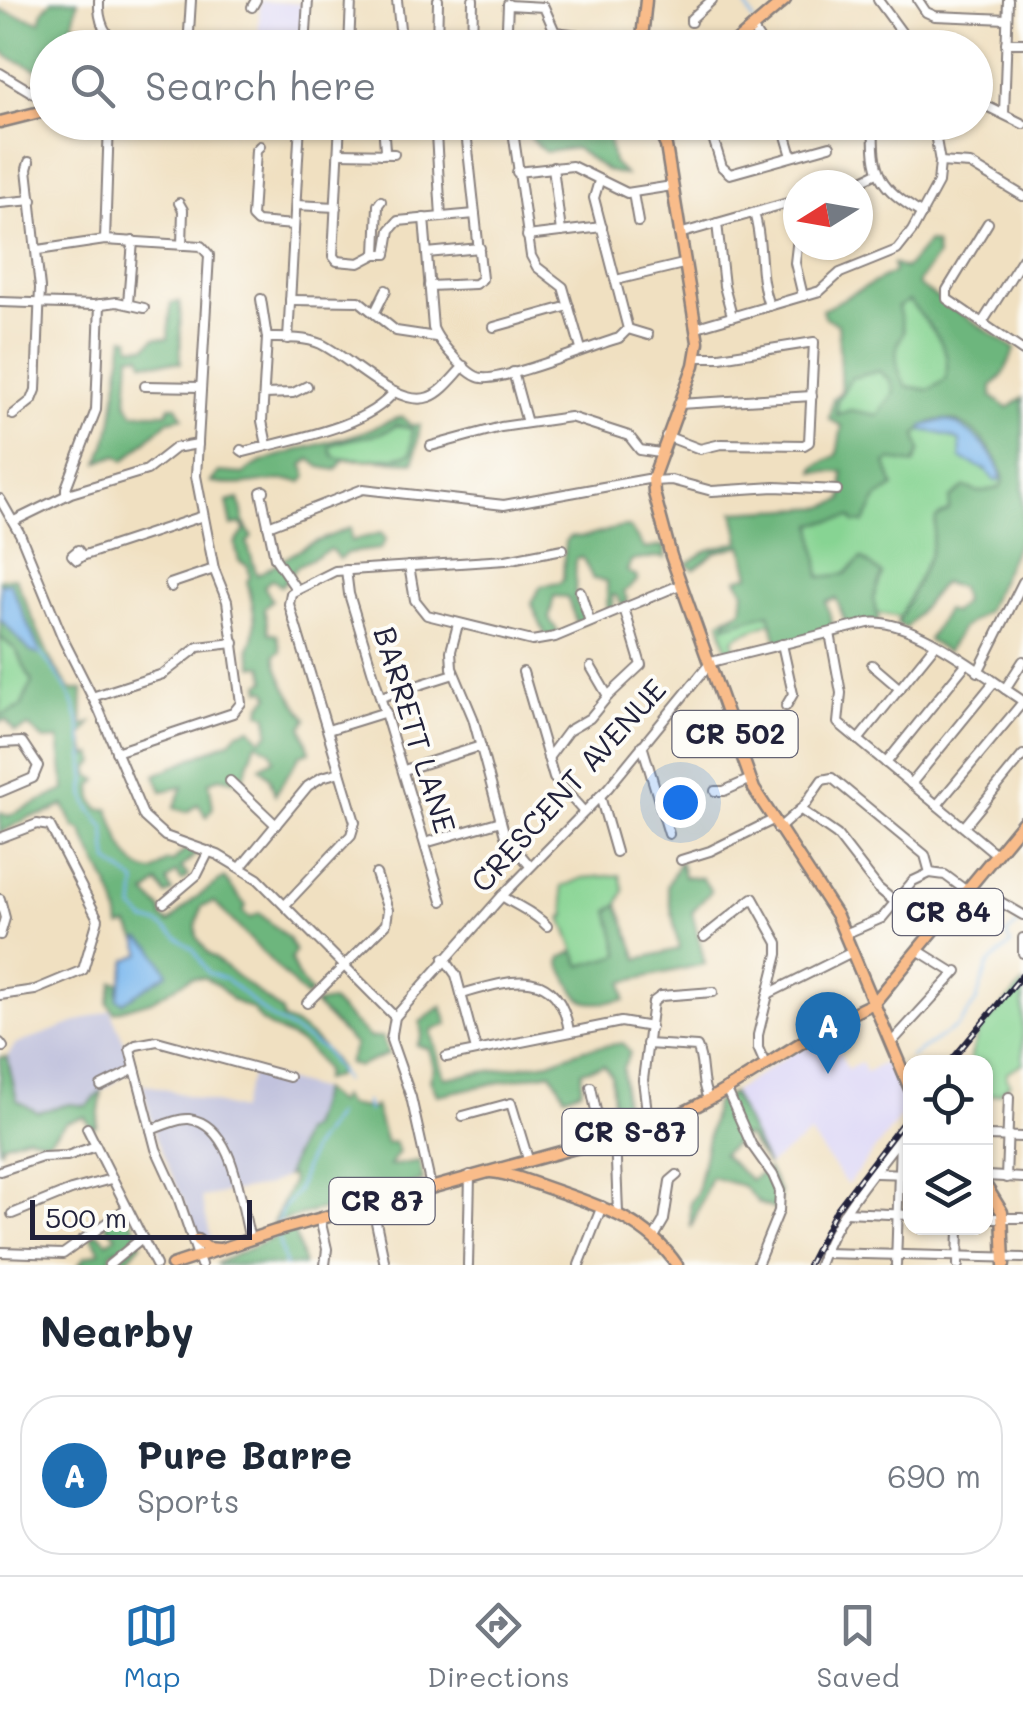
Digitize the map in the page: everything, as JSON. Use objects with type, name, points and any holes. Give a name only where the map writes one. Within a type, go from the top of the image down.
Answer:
[{"type":"main road","points":[[643,30],[646,0]]},
{"type":"main road","points":[[750,30],[785,0]]},
{"type":"main road","points":[[0,122],[30,114]]},
{"type":"main road","name":"CR 502","points":[[664,140],[697,327],[697,357],[658,456],[653,479],[682,584],[750,779],[776,825],[828,899],[874,1003]]},
{"type":"main road","name":"CR 84","points":[[874,1003],[1023,822]]},
{"type":"main road","points":[[874,1003],[903,1072]]},
{"type":"main road","name":"CR S-87","points":[[502,1166],[649,1127],[709,1100],[840,1018],[874,1003]]},
{"type":"main road","points":[[518,1177],[513,1169],[524,1160]]},
{"type":"main road","name":"CR 87","points":[[172,1265],[204,1261],[220,1250],[250,1239],[502,1166],[518,1177]]},
{"type":"main road","name":"CR 87","points":[[485,1171],[518,1177],[618,1213],[654,1237],[677,1265]]},
{"type":"main road","points":[[993,1196],[1004,1219],[1004,1261]]},
{"type":"main road","points":[[204,1261],[273,1232]]},
{"type":"main road","points":[[197,1240],[220,1250]]},
{"type":"street","points":[[99,0],[105,30]]},
{"type":"street","points":[[189,30],[191,0]]},
{"type":"street","points":[[306,30],[308,0]]},
{"type":"street","points":[[350,30],[351,0]]},
{"type":"street","points":[[397,0],[400,30]]},
{"type":"street","points":[[437,30],[438,0]]},
{"type":"street","points":[[472,30],[473,0]]},
{"type":"street","points":[[918,0],[934,16],[1008,19]]},
{"type":"street","points":[[1004,113],[1008,0]]},
{"type":"street","points":[[880,1],[900,30]]},
{"type":"street","points":[[691,22],[706,2]]},
{"type":"street","points":[[507,30],[508,3],[541,6],[547,10],[554,30]]},
{"type":"street","points":[[1006,43],[1023,44]]},
{"type":"street","points":[[0,74],[30,91]]},
{"type":"street","points":[[993,108],[1023,124]]},
{"type":"street","points":[[105,240],[109,140]]},
{"type":"street","points":[[288,338],[299,140]]},
{"type":"street","points":[[339,140],[335,260],[359,263],[376,254],[386,254],[391,227],[407,219],[476,214]]},
{"type":"street","points":[[382,154],[384,140]]},
{"type":"street","points":[[436,140],[441,217]]},
{"type":"street","points":[[429,286],[480,283],[483,277],[467,140]]},
{"type":"street","points":[[514,140],[534,264],[560,283],[581,349]]},
{"type":"street","points":[[714,140],[724,171],[730,174],[830,146]]},
{"type":"street","points":[[787,140],[792,156]]},
{"type":"street","points":[[875,140],[876,174],[890,192],[922,214]]},
{"type":"street","points":[[697,327],[820,292],[840,273],[893,253],[936,190],[940,162],[936,140]]},
{"type":"street","points":[[260,146],[256,150],[253,219],[294,225]]},
{"type":"street","points":[[339,153],[394,154]]},
{"type":"street","points":[[13,415],[36,394],[40,303],[30,162]]},
{"type":"street","points":[[940,162],[964,162],[1023,196]]},
{"type":"street","points":[[517,172],[572,166],[620,192],[672,186]]},
{"type":"street","points":[[553,167],[561,232]]},
{"type":"street","points":[[600,181],[594,198],[628,328]]},
{"type":"street","points":[[633,193],[638,222]]},
{"type":"street","points":[[0,203],[32,200]]},
{"type":"street","points":[[376,254],[381,201]]},
{"type":"street","points":[[178,203],[183,210],[182,245]]},
{"type":"street","points":[[296,204],[336,207]]},
{"type":"street","points":[[678,234],[783,205]]},
{"type":"street","points":[[754,213],[760,272],[769,306]]},
{"type":"street","points":[[424,218],[436,337],[479,378],[513,372],[620,338],[628,328]]},
{"type":"street","points":[[717,224],[722,240],[724,286],[732,316]]},
{"type":"street","points":[[988,224],[946,297],[1023,351]]},
{"type":"street","points":[[527,236],[602,227]]},
{"type":"street","points":[[38,250],[105,240],[204,246],[210,255],[196,476],[214,569],[227,601],[241,699],[236,711],[116,752]]},
{"type":"street","points":[[128,303],[133,241]]},
{"type":"street","points":[[426,253],[480,248]]},
{"type":"street","points":[[982,323],[1023,258]]},
{"type":"street","points":[[795,260],[803,296]]},
{"type":"street","points":[[616,280],[683,264]]},
{"type":"street","points":[[375,312],[386,290]]},
{"type":"street","points":[[261,298],[267,338],[262,426],[268,445]]},
{"type":"street","points":[[290,300],[359,300],[401,333],[436,337]]},
{"type":"street","points":[[0,302],[128,303],[144,308]]},
{"type":"street","points":[[66,494],[96,410],[100,304]]},
{"type":"street","points":[[494,327],[569,306]]},
{"type":"street","points":[[628,328],[648,335]]},
{"type":"street","points":[[267,338],[321,344],[394,392],[412,399],[427,398],[440,391],[464,366]]},
{"type":"street","points":[[666,436],[700,449],[721,444],[804,446],[809,440],[816,346],[809,341],[720,358],[697,357]]},
{"type":"street","points":[[513,372],[528,423]]},
{"type":"street","points":[[145,386],[201,388]]},
{"type":"street","points":[[264,394],[294,393],[308,386]]},
{"type":"street","points":[[241,450],[362,418],[380,408],[394,392]]},
{"type":"street","points":[[679,404],[812,396]]},
{"type":"street","points":[[431,446],[570,417],[629,436],[640,450],[658,456]]},
{"type":"street","points":[[14,521],[66,494],[147,470],[175,448],[198,444]]},
{"type":"street","points":[[268,526],[363,489],[504,504],[653,479],[712,491],[775,486],[836,490]]},
{"type":"street","points":[[264,491],[261,492],[275,558],[296,588]]},
{"type":"street","points":[[0,500],[14,521],[138,809],[172,840],[209,851],[242,868],[394,1017],[391,1040],[411,1097],[431,1187]]},
{"type":"street","points":[[82,556],[204,516]]},
{"type":"street","points":[[284,905],[354,829],[354,817],[289,604],[290,595],[296,588],[329,573],[346,570],[506,560],[564,549]]},
{"type":"street","points":[[409,566],[412,592],[419,608],[431,617],[538,641],[682,584]]},
{"type":"street","points":[[172,587],[170,584],[214,569]]},
{"type":"street","name":"BARRETT LANE","points":[[346,570],[349,594],[442,902]]},
{"type":"street","points":[[978,672],[1023,582]]},
{"type":"street","points":[[580,591],[590,622]]},
{"type":"street","points":[[548,758],[568,730],[586,721],[642,663],[628,632],[624,608]]},
{"type":"street","points":[[711,662],[866,623],[886,622],[905,627],[966,664],[1023,702],[938,806]]},
{"type":"street","points":[[458,624],[451,657],[454,674],[481,746],[510,846],[530,866]]},
{"type":"street","points":[[830,633],[841,694],[837,720],[996,854]]},
{"type":"street","points":[[92,698],[163,674],[198,647],[234,643]]},
{"type":"street","points":[[782,644],[793,694],[786,706]]},
{"type":"street","points":[[858,740],[935,645]]},
{"type":"street","points":[[1005,689],[1023,661]]},
{"type":"street","name":"CRESCENT AVENUE","points":[[394,1017],[444,958],[600,796],[711,662]]},
{"type":"street","points":[[886,763],[966,664]]},
{"type":"street","points":[[872,665],[900,688]]},
{"type":"street","points":[[591,667],[608,696]]},
{"type":"street","points":[[523,672],[557,783],[584,812]]},
{"type":"street","points":[[381,697],[454,674]]},
{"type":"street","points":[[911,784],[994,682]]},
{"type":"street","points":[[328,730],[386,712]]},
{"type":"street","points":[[0,743],[22,742],[38,766],[33,778],[0,792]]},
{"type":"street","points":[[642,745],[668,834]]},
{"type":"street","points":[[404,770],[481,746]]},
{"type":"street","points":[[964,827],[1023,755]]},
{"type":"street","points":[[242,868],[312,783],[340,772]]},
{"type":"street","points":[[715,791],[750,779]]},
{"type":"street","points":[[681,860],[776,825],[801,810],[822,780],[835,779],[925,855],[930,873]]},
{"type":"street","points":[[230,782],[276,825]]},
{"type":"street","points":[[600,796],[616,852]]},
{"type":"street","points":[[801,810],[836,835],[878,888],[895,902]]},
{"type":"street","points":[[425,843],[501,822]]},
{"type":"street","points":[[0,838],[37,824],[50,826],[96,910],[98,924],[87,964],[80,972],[36,990],[0,994]]},
{"type":"street","points":[[164,904],[197,875],[209,851]]},
{"type":"street","points":[[845,934],[877,921],[913,881],[930,873],[945,875],[976,896],[995,898],[1023,915]]},
{"type":"street","points":[[307,1003],[388,920],[376,874]]},
{"type":"street","points":[[502,896],[534,913],[548,926]]},
{"type":"street","points":[[704,936],[754,898],[778,946],[757,1039],[765,1064]]},
{"type":"street","points":[[0,899],[5,922],[0,935]]},
{"type":"street","points":[[1023,938],[1023,954]]},
{"type":"street","points":[[891,1042],[954,971],[919,951]]},
{"type":"street","points":[[768,994],[852,952]]},
{"type":"street","points":[[444,958],[453,969],[462,994],[476,1050]]},
{"type":"street","points":[[462,994],[512,980],[536,983],[560,1002],[569,1031]]},
{"type":"street","points":[[649,1127],[643,1095],[653,1002],[657,997],[713,992]]},
{"type":"street","points":[[446,1057],[621,1022],[650,1027]]},
{"type":"street","points":[[204,1261],[158,1155],[132,1047],[157,1041],[289,1077]]},
{"type":"street","points":[[648,1044],[696,1047],[709,1100]]},
{"type":"street","points":[[100,1086],[135,1069]]},
{"type":"street","points":[[591,1087],[602,1139]]},
{"type":"street","points":[[726,1088],[751,1144],[773,1175],[780,1194],[778,1211],[757,1265]]},
{"type":"street","points":[[1006,1178],[1009,1097]]},
{"type":"street","points":[[463,1116],[511,1103],[524,1160]]},
{"type":"street","points":[[151,1130],[186,1119],[211,1128],[235,1166],[250,1239]]},
{"type":"street","points":[[87,1128],[156,1265]]},
{"type":"street","points":[[819,1265],[845,1212],[903,1134]]},
{"type":"street","points":[[615,1136],[618,1213]]},
{"type":"street","points":[[993,1136],[1023,1137]]},
{"type":"street","points":[[896,1260],[900,1138]]},
{"type":"street","points":[[0,1170],[96,1146]]},
{"type":"street","points":[[874,1173],[903,1174]]},
{"type":"street","points":[[468,1265],[470,1175]]},
{"type":"street","points":[[654,1237],[664,1220],[670,1181],[677,1175]]},
{"type":"street","points":[[993,1177],[1023,1178]]},
{"type":"street","points":[[12,1214],[111,1179]]},
{"type":"street","points":[[372,1204],[385,1265]]},
{"type":"street","points":[[578,1265],[602,1206]]},
{"type":"street","points":[[0,1252],[58,1260],[127,1208]]},
{"type":"street","points":[[845,1212],[903,1214]]},
{"type":"street","points":[[993,1218],[1023,1218]]},
{"type":"street","points":[[320,1219],[327,1250],[325,1265]]},
{"type":"street","points":[[186,1220],[204,1261]]},
{"type":"street","points":[[958,1261],[960,1235]]},
{"type":"street","points":[[108,1265],[142,1238]]},
{"type":"street","points":[[823,1253],[896,1260],[1023,1258]]},
{"type":"shaded area","points":[[260,1],[305,4],[303,30],[259,30]]},
{"type":"shaded area","points":[[110,1010],[135,1067],[88,1106],[70,1104],[37,1112],[17,1100],[7,1057],[16,1044]]},
{"type":"shaded area","points":[[829,1028],[847,1069],[862,1063],[866,1072],[892,1059],[903,1081],[903,1114],[847,1185],[810,1134],[767,1166],[732,1093]]},
{"type":"shaded area","points":[[253,1071],[321,1090],[309,1128],[302,1133],[286,1176],[266,1186],[201,1197],[212,1241],[198,1235],[156,1138],[142,1083],[240,1110]]},
{"type":"green space","points":[[52,0],[78,0],[73,30],[30,30],[30,66],[8,57],[0,48],[0,10],[40,22]]},
{"type":"green space","points":[[532,140],[609,140],[613,162],[625,175],[607,171],[575,148],[545,152]]},
{"type":"green space","points":[[928,242],[935,244],[937,256],[919,286],[1015,349],[1003,375],[992,386],[992,397],[1008,408],[1023,398],[1023,531],[986,611],[961,629],[947,652],[928,640],[946,610],[952,613],[963,602],[960,587],[942,583],[906,628],[897,624],[930,554],[936,518],[949,510],[950,498],[965,487],[978,492],[999,488],[1004,481],[982,439],[957,422],[943,420],[929,424],[916,435],[920,450],[914,464],[891,460],[886,463],[894,487],[878,497],[864,523],[854,522],[852,517],[813,524],[820,577],[845,574],[862,558],[882,574],[873,599],[879,621],[848,628],[836,598],[826,602],[835,633],[778,645],[769,613],[725,626],[742,610],[744,591],[737,579],[750,575],[742,545],[716,552],[694,569],[687,564],[706,551],[740,541],[734,512],[825,507],[843,500],[843,472],[814,472],[815,467],[837,455],[842,426],[829,419],[833,399],[841,392],[838,324],[824,317],[822,310],[894,272],[893,264],[905,269]],"holes":[[[909,301],[938,337],[946,357],[945,380],[929,390],[906,386],[898,366],[898,345],[904,332],[898,307]],[[880,371],[891,382],[894,393],[878,415],[850,410],[837,415],[837,401],[851,378]]]},
{"type":"green space","points":[[921,297],[1014,474],[960,587],[942,583],[912,619],[871,612],[845,622],[837,599],[826,601],[739,635],[733,639],[735,648],[727,650],[720,621],[748,607],[744,584],[821,514],[847,504],[845,412],[837,416],[837,401],[845,387],[845,309]]},
{"type":"green space","points":[[180,302],[181,363],[143,362],[141,355],[130,355],[127,403],[133,413],[167,413],[170,406],[177,406],[183,417],[169,420],[124,461],[117,455],[99,462],[112,424],[124,337],[130,338],[131,346],[146,347],[155,338],[168,338],[171,303]]},
{"type":"green space","points":[[403,417],[410,425],[420,425],[414,462],[367,459],[411,453],[412,429],[396,425],[381,433],[330,446],[333,455],[344,459],[336,470],[320,467],[310,459],[303,465],[307,477],[302,482],[211,482],[219,472],[244,474],[279,456]]},
{"type":"green space","points":[[396,425],[412,429],[411,453],[365,459],[332,454],[329,446],[381,433]]},
{"type":"green space","points":[[239,499],[252,537],[247,543],[257,575],[310,544],[350,528],[351,541],[381,533],[386,539],[380,549],[347,553],[339,559],[331,549],[299,565],[281,586],[272,579],[264,586],[272,600],[264,608],[269,633],[277,635],[281,651],[275,655],[277,664],[287,689],[307,719],[302,727],[310,752],[300,755],[275,795],[269,776],[260,767],[274,759],[271,751],[256,742],[242,782],[220,777],[209,782],[213,807],[207,817],[198,804],[187,812],[174,808],[183,787],[162,791],[155,775],[230,741],[238,732],[251,728],[261,740],[269,733],[268,716],[260,712],[270,696],[267,690],[261,690],[260,684],[266,681],[263,666],[253,666],[249,648],[255,624],[247,581],[250,577],[248,566],[239,561],[235,544],[245,530],[240,523],[232,526],[227,502]]},
{"type":"green space","points":[[629,527],[645,549],[665,546],[665,558],[631,561],[627,571],[637,581],[624,592],[628,602],[622,606],[617,596],[612,595],[613,608],[607,611],[607,581],[593,579],[582,557],[576,558],[575,598],[586,621],[577,624],[567,597],[554,596],[549,619],[559,633],[546,637],[531,602],[541,586],[563,580],[565,541],[571,536]]},
{"type":"green space","points":[[15,577],[51,661],[71,690],[83,690],[82,726],[91,723],[82,736],[87,756],[93,755],[96,763],[90,767],[89,775],[98,780],[92,786],[93,800],[99,809],[109,809],[130,858],[154,872],[167,861],[173,862],[187,848],[196,854],[181,868],[189,876],[182,881],[176,872],[167,881],[172,892],[166,895],[158,883],[146,894],[169,923],[224,878],[246,906],[243,912],[250,918],[259,913],[288,938],[295,951],[291,959],[297,975],[311,993],[306,997],[214,902],[202,906],[196,925],[197,937],[208,953],[282,1012],[283,1020],[308,1033],[321,1046],[339,1069],[335,1077],[323,1080],[325,1071],[306,1047],[268,1026],[254,1010],[232,1000],[205,978],[192,977],[151,1001],[114,1012],[108,1003],[113,982],[120,983],[117,992],[123,1002],[167,973],[128,925],[120,927],[110,890],[82,831],[74,827],[64,805],[0,833],[0,812],[8,816],[65,790],[59,739],[44,740],[29,727],[15,732],[6,720],[0,722],[0,716],[21,707],[32,682],[16,650],[0,637],[0,619],[31,652],[41,654],[10,583],[0,584],[0,579]]},
{"type":"green space","points":[[0,637],[16,650],[32,682],[21,707],[0,716]]},
{"type":"green space","points":[[680,861],[684,876],[702,878],[711,891],[692,912],[705,964],[623,982],[625,1000],[583,1000],[567,978],[561,958],[574,951],[581,966],[620,955],[609,911],[618,904],[638,959],[679,949],[667,886]]},
{"type":"green space","points":[[620,875],[624,891],[609,911],[621,955],[580,966],[562,917],[566,916],[561,887],[583,878]]},
{"type":"green space","points":[[1023,984],[1023,1063],[1007,1072],[1010,1083],[1000,1093],[993,1094],[993,1055],[971,1055],[978,1033]]},
{"type":"green space","points":[[331,1001],[370,1038],[382,1037],[388,1054],[358,1067],[348,1063],[355,1045],[314,1004]]},
{"type":"green space","points":[[442,1006],[448,1024],[431,1031],[444,1078],[549,1062],[584,1049],[623,1043],[630,1053],[623,1067],[625,1125],[615,1128],[611,1075],[604,1065],[582,1071],[581,1090],[565,1096],[551,1072],[437,1095],[430,1079],[434,1068],[429,1049],[417,1045],[422,1036],[420,1022]]},
{"type":"green space","points":[[0,1057],[7,1057],[17,1100],[37,1112],[70,1104],[87,1106],[102,1091],[97,1126],[92,1128],[84,1117],[66,1122],[48,1141],[27,1136],[3,1144],[0,1151]]},
{"type":"green space","points":[[321,1090],[337,1103],[341,1097],[347,1105],[372,1109],[375,1106],[386,1143],[394,1142],[399,1152],[389,1166],[419,1161],[423,1181],[273,1223],[292,1182],[290,1175],[286,1176],[302,1132],[309,1128]]},
{"type":"green space","points":[[732,1093],[767,1165],[746,1135],[722,1154],[750,1180],[768,1169],[780,1193],[778,1211],[759,1203],[743,1186],[711,1177],[691,1228],[690,1203],[697,1192],[715,1103]]},
{"type":"green space","points":[[116,1205],[133,1223],[141,1243],[124,1263],[118,1260],[117,1249],[111,1253],[110,1265],[79,1265],[84,1257],[100,1252],[91,1235],[98,1233],[107,1242],[116,1236],[106,1225]]},
{"type":"green space","points":[[293,1229],[304,1265],[217,1265],[217,1263]]},
{"type":"water","points":[[944,420],[962,427],[989,451],[1001,480],[995,481],[986,470],[961,459],[960,441],[922,431],[923,426]]},
{"type":"water","points":[[10,583],[41,655],[31,652],[0,619],[0,584]]},
{"type":"water","points":[[137,940],[153,948],[168,973],[123,1002],[117,999],[127,960],[142,954]]},
{"type":"waterway","points":[[743,0],[754,21]]},
{"type":"waterway","points":[[39,652],[71,697],[82,742],[86,800],[105,828],[109,860],[136,882],[134,909],[146,921],[159,924],[194,950],[208,973],[227,980],[270,1017],[323,1049],[344,1080]]},
{"type":"waterway","points":[[913,1055],[958,1026],[976,1002],[988,965],[1011,944],[1006,935],[1023,920]]},
{"type":"waterway","points":[[366,1102],[368,1111]]},
{"type":"waterway","points":[[277,1225],[282,1210],[297,1191],[311,1150],[336,1114]]},
{"type":"waterway","points":[[277,1233],[285,1265]]},
{"type":"railway","points":[[956,1055],[1023,974]]},
{"type":"railway","points":[[808,1265],[836,1210],[903,1122]]},
{"type":"place","name":"Pure Barre","points":[[828,1074]]}]
